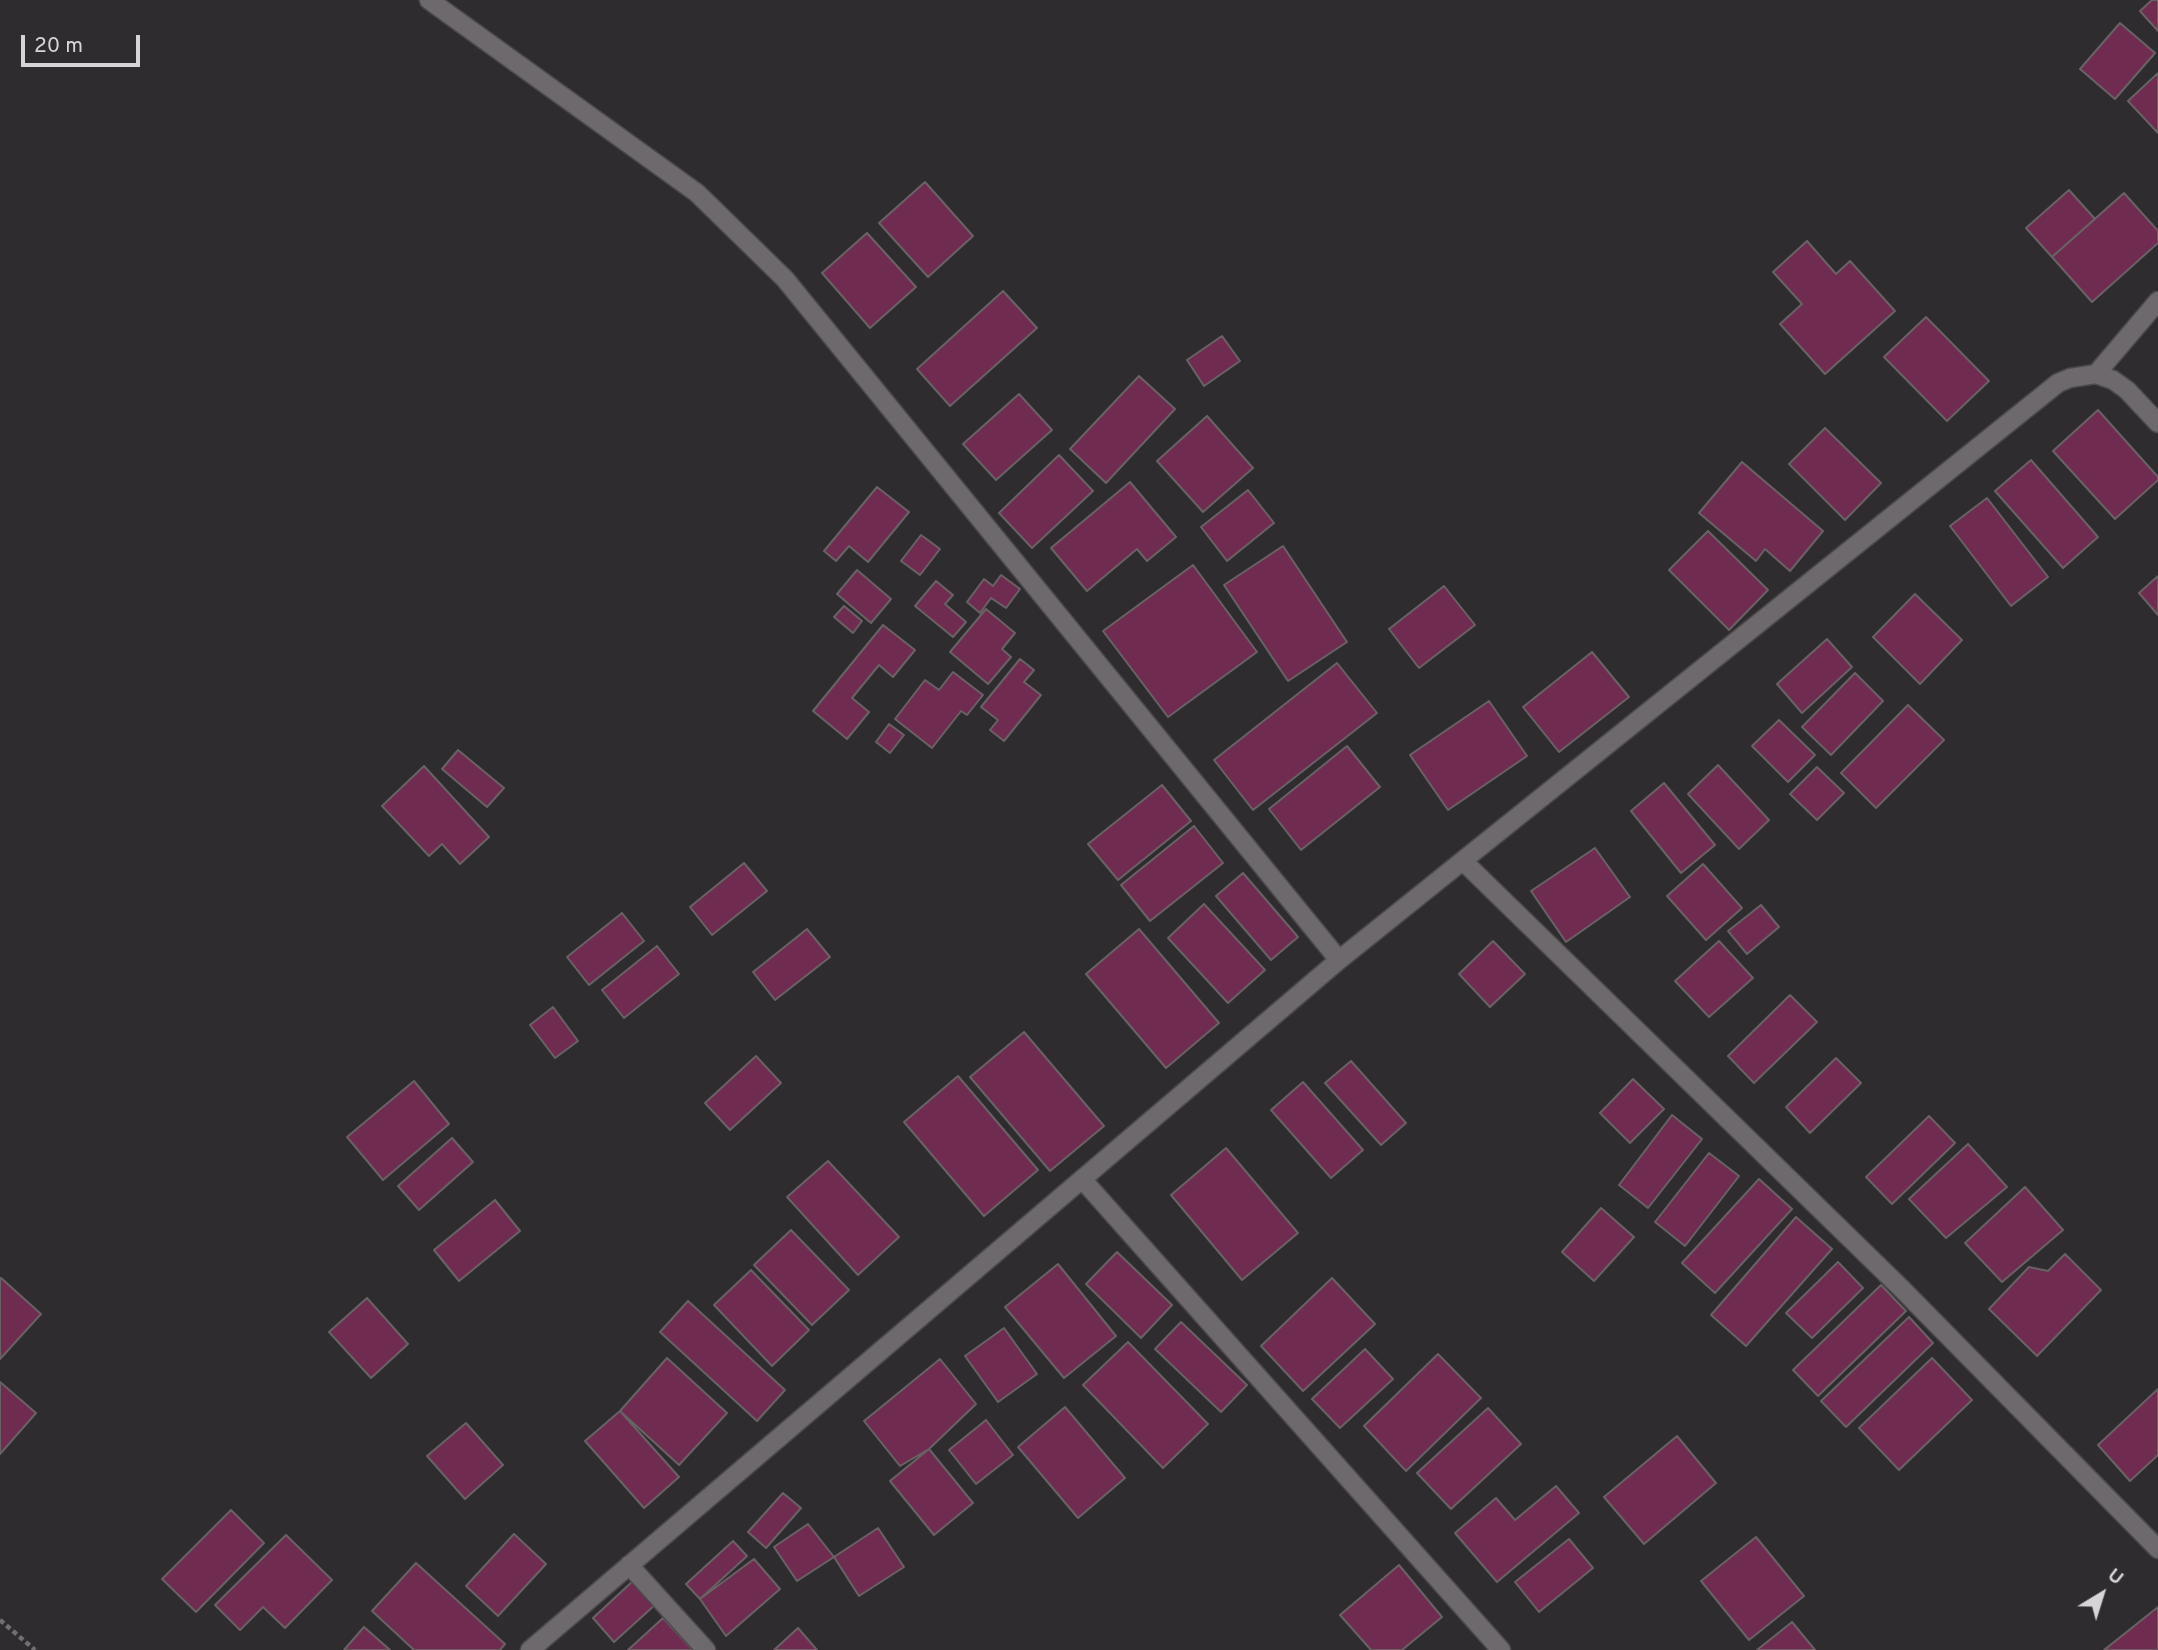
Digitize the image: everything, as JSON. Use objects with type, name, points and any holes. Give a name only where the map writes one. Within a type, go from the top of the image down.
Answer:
[{"type":"street","points":[[429,0],[697,193],[785,279],[1339,960]]},
{"type":"street","points":[[2096,374],[2158,301]]},
{"type":"street","points":[[530,1650],[1339,960],[2058,383],[2096,374],[2113,380],[2127,390],[2158,423]]},
{"type":"street","points":[[1463,860],[1902,1289],[2158,1549]]},
{"type":"street","points":[[1082,1179],[1501,1650]]},
{"type":"street","points":[[629,1565],[706,1650]]},
{"type":"path","points":[[0,1620],[35,1650]]},
{"type":"building","points":[[2152,0],[2158,0],[2158,31],[2140,11]]},
{"type":"building","points":[[2120,23],[2155,53],[2115,99],[2080,69]]},
{"type":"building","points":[[2158,73],[2158,133],[2128,101]]},
{"type":"building","points":[[925,182],[973,236],[928,277],[879,223]]},
{"type":"building","points":[[2069,190],[2095,219],[2052,257],[2026,228]]},
{"type":"building","points":[[2124,193],[2158,231],[2158,243],[2092,302],[2052,257]]},
{"type":"building","points":[[867,233],[916,287],[870,328],[822,273]]},
{"type":"building","points":[[1807,241],[1836,274],[1850,261],[1895,311],[1825,374],[1780,324],[1802,304],[1773,272]]},
{"type":"building","points":[[1003,291],[1037,328],[950,406],[917,369]]},
{"type":"building","points":[[1926,317],[1989,381],[1947,421],[1884,357]]},
{"type":"building","points":[[1222,336],[1240,361],[1204,386],[1187,360]]},
{"type":"building","points":[[1139,376],[1175,409],[1106,483],[1070,449]]},
{"type":"building","points":[[1019,394],[1052,430],[996,480],[963,444]]},
{"type":"building","points":[[2098,410],[2158,477],[2158,480],[2115,519],[2053,451]]},
{"type":"building","points":[[1207,416],[1253,468],[1203,512],[1157,461]]},
{"type":"building","points":[[1825,428],[1881,483],[1845,520],[1789,464]]},
{"type":"building","points":[[1059,455],[1093,491],[1032,548],[999,513]]},
{"type":"building","points":[[2031,460],[2098,537],[2063,568],[1995,491]]},
{"type":"building","points":[[1742,462],[1823,531],[1790,571],[1765,549],[1756,561],[1699,513]]},
{"type":"building","points":[[1130,482],[1176,537],[1147,561],[1137,549],[1087,591],[1051,548]]},
{"type":"building","points":[[877,487],[909,512],[868,562],[849,546],[836,561],[824,551]]},
{"type":"building","points":[[1248,490],[1274,523],[1227,561],[1201,527]]},
{"type":"building","points":[[1987,498],[2048,577],[2011,606],[1950,526]]},
{"type":"building","points":[[1708,531],[1768,590],[1729,630],[1669,570]]},
{"type":"building","points":[[921,535],[940,549],[920,575],[901,561]]},
{"type":"building","points":[[1283,546],[1347,642],[1288,681],[1224,585]]},
{"type":"building","points":[[1193,565],[1257,652],[1168,717],[1103,631]]},
{"type":"building","points":[[857,570],[891,599],[871,623],[837,594]]},
{"type":"building","points":[[1001,575],[1020,589],[1006,608],[991,598],[980,613],[967,602],[984,579],[993,586]]},
{"type":"building","points":[[2158,576],[2158,615],[2139,593]]},
{"type":"building","points":[[936,581],[953,595],[945,604],[966,622],[953,637],[915,606]]},
{"type":"building","points":[[1444,586],[1475,625],[1419,668],[1389,629]]},
{"type":"building","points":[[1915,594],[1962,640],[1920,684],[1873,637]]},
{"type":"building","points":[[844,606],[862,621],[853,633],[834,617]]},
{"type":"building","points":[[986,609],[1015,633],[1002,649],[1011,657],[988,684],[950,652]]},
{"type":"building","points":[[883,625],[915,650],[893,677],[879,665],[852,698],[869,712],[847,739],[813,711]]},
{"type":"building","points":[[1827,639],[1852,667],[1802,713],[1777,684]]},
{"type":"building","points":[[1592,652],[1629,697],[1559,752],[1523,707]]},
{"type":"building","points":[[1020,659],[1034,670],[1024,682],[1041,695],[1004,741],[990,730],[998,720],[981,707]]},
{"type":"building","points":[[1337,663],[1377,713],[1253,810],[1214,760]]},
{"type":"building","points":[[953,672],[983,695],[967,715],[961,711],[932,748],[895,719],[925,680],[939,690]]},
{"type":"building","points":[[1855,673],[1883,701],[1831,755],[1802,727]]},
{"type":"building","points":[[1489,701],[1527,756],[1448,810],[1410,755]]},
{"type":"building","points":[[1908,705],[1944,740],[1876,808],[1841,773]]},
{"type":"building","points":[[1779,720],[1815,755],[1788,782],[1752,746]]},
{"type":"building","points":[[889,724],[904,735],[890,753],[876,742]]},
{"type":"building","points":[[1347,746],[1380,787],[1301,850],[1269,809]]},
{"type":"building","points":[[458,750],[504,788],[487,807],[442,769]]},
{"type":"building","points":[[1718,765],[1769,820],[1739,849],[1688,794]]},
{"type":"building","points":[[424,766],[489,837],[460,864],[442,844],[429,856],[382,806]]},
{"type":"building","points":[[1817,767],[1844,793],[1817,820],[1790,794]]},
{"type":"building","points":[[1664,783],[1715,845],[1681,873],[1631,811]]},
{"type":"building","points":[[1162,785],[1191,821],[1118,880],[1088,844]]},
{"type":"building","points":[[1194,826],[1223,863],[1150,921],[1121,885]]},
{"type":"building","points":[[1595,848],[1630,897],[1566,942],[1531,891]]},
{"type":"building","points":[[744,863],[767,891],[712,935],[690,907]]},
{"type":"building","points":[[1703,864],[1742,908],[1706,940],[1667,896]]},
{"type":"building","points":[[1243,873],[1298,937],[1271,960],[1216,896]]},
{"type":"building","points":[[1204,904],[1265,970],[1228,1003],[1168,938]]},
{"type":"building","points":[[1761,905],[1779,927],[1747,954],[1728,931]]},
{"type":"building","points":[[622,913],[644,941],[589,985],[567,957]]},
{"type":"building","points":[[807,929],[830,957],[775,1000],[753,972]]},
{"type":"building","points":[[1139,929],[1219,1023],[1166,1068],[1086,974]]},
{"type":"building","points":[[1493,941],[1525,974],[1490,1007],[1459,974]]},
{"type":"building","points":[[1719,941],[1753,978],[1709,1017],[1675,981]]},
{"type":"building","points":[[657,946],[679,974],[624,1018],[602,990]]},
{"type":"building","points":[[1790,995],[1817,1022],[1754,1083],[1728,1056]]},
{"type":"building","points":[[553,1007],[578,1041],[555,1058],[530,1025]]},
{"type":"building","points":[[1024,1032],[1104,1126],[1050,1171],[970,1077]]},
{"type":"building","points":[[756,1056],[781,1083],[730,1130],[705,1103]]},
{"type":"building","points":[[1836,1058],[1861,1083],[1810,1133],[1786,1107]]},
{"type":"building","points":[[1351,1061],[1406,1123],[1381,1145],[1325,1083]]},
{"type":"building","points":[[958,1076],[1038,1170],[984,1216],[904,1122]]},
{"type":"building","points":[[1633,1079],[1664,1109],[1630,1143],[1600,1113]]},
{"type":"building","points":[[414,1081],[449,1124],[383,1180],[347,1137]]},
{"type":"building","points":[[1303,1082],[1363,1150],[1331,1178],[1271,1110]]},
{"type":"building","points":[[1672,1115],[1702,1139],[1648,1208],[1619,1185]]},
{"type":"building","points":[[1929,1116],[1955,1143],[1892,1204],[1866,1177]]},
{"type":"building","points":[[452,1138],[473,1162],[419,1210],[398,1186]]},
{"type":"building","points":[[1968,1144],[2007,1187],[1946,1238],[1909,1199]]},
{"type":"building","points":[[1226,1148],[1298,1233],[1242,1280],[1171,1195]]},
{"type":"building","points":[[1709,1153],[1739,1176],[1685,1246],[1655,1222]]},
{"type":"building","points":[[828,1161],[899,1237],[858,1275],[787,1197]]},
{"type":"building","points":[[1759,1179],[1792,1209],[1715,1293],[1682,1263]]},
{"type":"building","points":[[2025,1187],[2063,1230],[2002,1282],[1965,1243]]},
{"type":"building","points":[[495,1200],[520,1231],[459,1281],[434,1250]]},
{"type":"building","points":[[1601,1208],[1634,1237],[1594,1281],[1562,1252]]},
{"type":"building","points":[[1796,1217],[1832,1249],[1746,1346],[1711,1315]]},
{"type":"building","points":[[791,1230],[849,1290],[812,1325],[754,1265]]},
{"type":"building","points":[[1117,1252],[1172,1305],[1141,1338],[1086,1284]]},
{"type":"building","points":[[2065,1254],[2101,1290],[2037,1356],[1989,1309],[2029,1267],[2048,1271]]},
{"type":"building","points":[[1838,1262],[1863,1288],[1812,1338],[1786,1313]]},
{"type":"building","points":[[1058,1264],[1116,1336],[1064,1378],[1005,1307]]},
{"type":"building","points":[[751,1270],[809,1330],[772,1366],[714,1305]]},
{"type":"building","points":[[1332,1278],[1375,1324],[1303,1391],[1261,1346]]},
{"type":"building","points":[[0,1279],[41,1314],[0,1359]]},
{"type":"building","points":[[1881,1285],[1906,1311],[1818,1396],[1793,1370]]},
{"type":"building","points":[[367,1298],[408,1344],[371,1378],[329,1332]]},
{"type":"building","points":[[688,1301],[785,1390],[757,1421],[660,1332]]},
{"type":"building","points":[[1909,1317],[1933,1343],[1846,1427],[1821,1401]]},
{"type":"building","points":[[1181,1322],[1247,1385],[1221,1412],[1155,1349]]},
{"type":"building","points":[[1004,1328],[1037,1374],[998,1402],[965,1356]]},
{"type":"building","points":[[1128,1342],[1208,1424],[1163,1468],[1083,1385]]},
{"type":"building","points":[[1365,1349],[1393,1379],[1340,1428],[1312,1399]]},
{"type":"building","points":[[1438,1354],[1481,1398],[1406,1471],[1364,1426]]},
{"type":"building","points":[[667,1358],[727,1413],[679,1465],[620,1411]]},
{"type":"building","points":[[1932,1358],[1972,1400],[1899,1470],[1859,1428]]},
{"type":"building","points":[[940,1359],[976,1404],[929,1449],[900,1466],[864,1421]]},
{"type":"building","points":[[0,1382],[36,1413],[0,1454]]},
{"type":"building","points":[[2158,1389],[2158,1455],[2130,1481],[2098,1445]]},
{"type":"building","points":[[1065,1407],[1125,1478],[1078,1518],[1018,1447]]},
{"type":"building","points":[[1488,1408],[1521,1444],[1451,1509],[1417,1473]]},
{"type":"building","points":[[620,1411],[679,1477],[644,1508],[585,1441]]},
{"type":"building","points":[[986,1420],[1013,1455],[976,1484],[949,1450]]},
{"type":"building","points":[[466,1423],[503,1465],[465,1499],[427,1456]]},
{"type":"building","points":[[1677,1436],[1716,1483],[1644,1544],[1604,1497]]},
{"type":"building","points":[[929,1449],[973,1503],[934,1535],[890,1481]]},
{"type":"building","points":[[1556,1486],[1579,1513],[1497,1582],[1455,1533],[1496,1498],[1515,1520]]},
{"type":"building","points":[[783,1493],[801,1508],[766,1548],[748,1532]]},
{"type":"building","points":[[231,1510],[264,1543],[196,1612],[162,1579]]},
{"type":"building","points":[[808,1524],[834,1557],[797,1581],[774,1547]]},
{"type":"building","points":[[878,1528],[904,1567],[859,1596],[834,1557]]},
{"type":"building","points":[[514,1534],[546,1564],[498,1616],[466,1586]]},
{"type":"building","points":[[286,1535],[332,1580],[285,1628],[263,1607],[240,1630],[215,1605]]},
{"type":"building","points":[[1756,1537],[1804,1596],[1749,1640],[1701,1581]]},
{"type":"building","points":[[1569,1539],[1593,1568],[1539,1612],[1515,1582]]},
{"type":"building","points":[[733,1541],[747,1556],[700,1599],[686,1584]]},
{"type":"building","points":[[754,1559],[780,1589],[726,1636],[700,1599]]},
{"type":"building","points":[[416,1563],[505,1644],[500,1650],[414,1650],[372,1611]]},
{"type":"building","points":[[1399,1565],[1442,1617],[1402,1650],[1371,1650],[1340,1615]]},
{"type":"building","points":[[634,1580],[656,1604],[614,1642],[593,1618]]},
{"type":"building","points":[[2158,1607],[2158,1650],[2104,1650]]},
{"type":"building","points":[[663,1618],[693,1650],[628,1650]]},
{"type":"building","points":[[1792,1622],[1815,1650],[1757,1650]]},
{"type":"building","points":[[364,1627],[390,1650],[344,1650]]},
{"type":"building","points":[[798,1628],[817,1650],[774,1650]]}]
